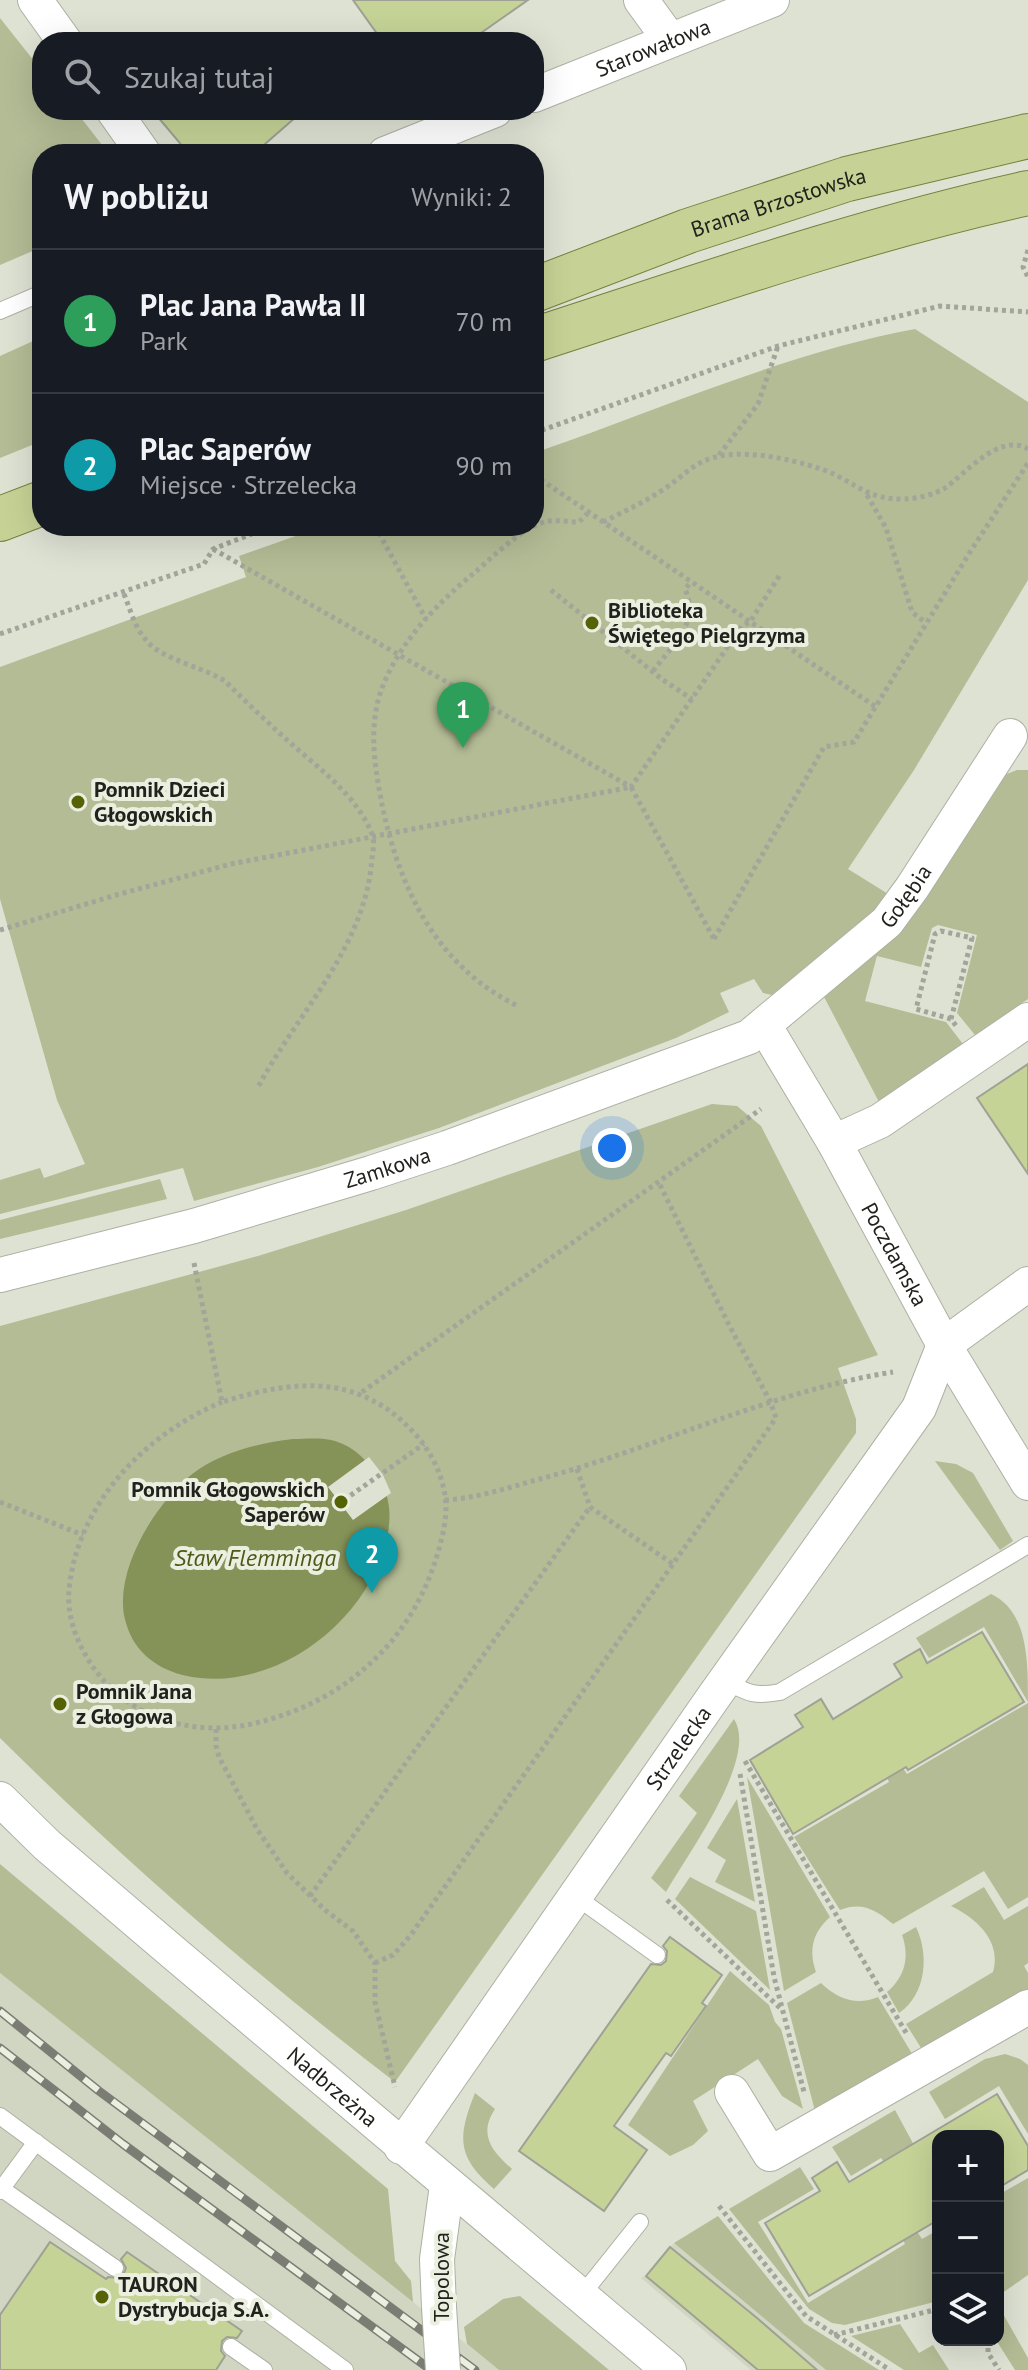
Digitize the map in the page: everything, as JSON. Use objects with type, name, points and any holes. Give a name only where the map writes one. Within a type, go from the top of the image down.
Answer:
[{"type":"main road","name":"Brama Brzostowska","points":[[544,286],[688,231],[847,179],[1028,136]]},
{"type":"main road","points":[[544,337],[833,242],[1028,193]]},
{"type":"main road","points":[[0,519],[32,507]]},
{"type":"street","points":[[35,0],[58,32]]},
{"type":"street","points":[[641,0],[670,40]]},
{"type":"street","name":"Starowałowa","points":[[544,91],[772,0]]},
{"type":"street","points":[[120,120],[137,144]]},
{"type":"street","points":[[410,144],[470,120]]},
{"type":"street","name":"Gołębia","points":[[764,1025],[887,922],[1018,742]]},
{"type":"street","points":[[834,1142],[880,1121],[1028,1020]]},
{"type":"street","name":"Poczdamska","points":[[764,1025],[834,1142],[944,1345],[1028,1483]]},
{"type":"street","name":"Zamkowa","points":[[0,1275],[194,1226],[432,1153],[735,1044],[764,1025]]},
{"type":"street","points":[[944,1345],[1028,1284]]},
{"type":"street","name":"Strzelecka","points":[[401,2147],[919,1408],[944,1345]]},
{"type":"street","name":"Nadbrzeżna","points":[[0,1799],[47,1845],[401,2147],[669,2370]]},
{"type":"street","points":[[732,2092],[770,2154],[1028,2007]]},
{"type":"street","name":"Topolowa","points":[[443,2370],[437,2259],[447,2185]]},
{"type":"lane","points":[[0,311],[32,297]]},
{"type":"lane","points":[[725,1681],[748,1694],[760,1696],[780,1692],[1028,1545]]},
{"type":"lane","points":[[575,1896],[657,1955]]},
{"type":"lane","points":[[0,2116],[345,2370]]},
{"type":"lane","points":[[36,2142],[1,2190],[115,2268]]},
{"type":"lane","points":[[581,2296],[640,2222]]},
{"type":"lane","points":[[231,2347],[264,2370]]},
{"type":"path","points":[[1028,250],[1023,267],[1028,277]]},
{"type":"path","points":[[544,429],[778,346],[940,306],[1028,312]]},
{"type":"path","points":[[718,456],[758,404],[778,346]]},
{"type":"path","points":[[603,522],[667,488],[700,462],[718,456],[761,456],[797,461],[832,473],[867,495],[906,499],[943,490],[999,448],[1022,445],[1028,449]]},
{"type":"path","points":[[213,549],[631,787],[714,939],[824,747],[854,742],[1028,463]]},
{"type":"path","points":[[544,482],[876,707]]},
{"type":"path","points":[[867,495],[886,528],[912,612],[926,623]]},
{"type":"path","points":[[544,523],[579,522],[589,512]]},
{"type":"path","points":[[0,634],[124,594],[204,564],[213,549],[246,536]]},
{"type":"path","points":[[380,536],[426,619]]},
{"type":"path","points":[[516,1005],[486,988],[442,947],[408,890],[387,833],[373,730],[379,697],[400,655],[426,619],[467,578],[520,536]]},
{"type":"path","points":[[0,930],[231,864],[631,787],[742,626],[750,622],[781,573]]},
{"type":"path","points":[[653,671],[690,621],[691,607],[685,589],[691,582]]},
{"type":"path","points":[[551,590],[692,699]]},
{"type":"path","points":[[124,594],[143,638],[150,645],[163,654],[225,681],[338,785],[374,836],[371,873],[355,929],[257,1089]]},
{"type":"path","points":[[941,931],[972,938],[951,1019],[916,1009],[935,934],[941,931]]},
{"type":"path","points":[[361,1393],[761,1109]]},
{"type":"path","points":[[375,1963],[393,1955],[410,1936],[776,1418],[659,1183]]},
{"type":"path","points":[[194,1262],[222,1402]]},
{"type":"path","points":[[445,1500],[477,1497],[577,1469],[770,1401],[850,1379],[895,1371]]},
{"type":"path","points":[[334,1386],[361,1393],[388,1408],[424,1444],[441,1480],[445,1500],[443,1534],[430,1576],[408,1620],[385,1650],[350,1680],[309,1705],[257,1723],[216,1729],[181,1725],[145,1713],[111,1690],[94,1669],[76,1636],[69,1601],[73,1568],[83,1535],[113,1485],[142,1451],[179,1423],[222,1402],[290,1387],[334,1386]]},
{"type":"path","points":[[344,1500],[424,1444]]},
{"type":"path","points":[[577,1469],[590,1507],[673,1564]]},
{"type":"path","points":[[0,1502],[83,1535]]},
{"type":"path","points":[[310,1896],[590,1507]]},
{"type":"path","points":[[216,1729],[219,1757],[257,1829],[287,1873],[353,1931],[375,1963],[375,2002],[395,2087]]},
{"type":"path","points":[[745,1761],[925,2065]]},
{"type":"path","points":[[740,1774],[782,2009],[815,2128]]},
{"type":"path","points":[[667,1900],[782,2009]]},
{"type":"path","points":[[719,2206],[806,2316],[890,2370]]},
{"type":"path","points":[[834,2335],[932,2310]]},
{"type":"path","points":[[988,2346],[988,2353],[999,2370]]},
{"type":"shaded area","points":[[0,18],[32,58],[32,120],[83,120],[101,144],[32,144],[32,251],[0,265]]},
{"type":"shaded area","points":[[915,329],[1028,402],[1028,580],[914,770],[848,869],[885,892],[889,897],[884,912],[772,995],[763,993],[754,979],[720,993],[729,1012],[676,1038],[439,1128],[318,1167],[194,1201],[183,1168],[0,1214],[0,1180],[40,1168],[44,1178],[85,1164],[57,1100],[0,899],[0,667],[246,577],[239,556],[296,536],[544,536],[544,449],[771,367],[867,339]]},
{"type":"shaded area","points":[[32,342],[32,445],[0,458],[0,356]]},
{"type":"shaded area","points":[[1017,770],[1028,770],[1028,999],[975,1035],[957,1013],[977,935],[938,925],[932,928],[921,967],[877,956],[865,1001],[946,1022],[963,1044],[879,1102],[821,991],[1002,776]]},
{"type":"shaded area","points":[[712,1104],[737,1106],[761,1126],[878,1355],[838,1368],[856,1419],[856,1433],[395,2082],[292,2001],[192,1916],[0,1738],[0,1326],[258,1256],[406,1210]]},
{"type":"shaded area","points":[[160,1179],[167,1199],[0,1239],[0,1220]]},
{"type":"shaded area","points":[[935,1461],[956,1464],[973,1473],[1013,1541],[1000,1550]]},
{"type":"shaded area","points":[[991,1594],[1003,1602],[1019,1625],[1026,1654],[1028,1702],[984,1627],[929,1658],[916,1638]]},
{"type":"shaded area","points":[[1028,1703],[1028,1897],[1008,1909],[984,1871],[893,1924],[868,1908],[855,1906],[840,1910],[794,1837],[889,1782],[885,1774],[901,1765],[907,1774]]},
{"type":"shaded area","points":[[734,1719],[739,1736],[737,1757],[729,1781],[666,1892],[651,1878],[697,1813],[679,1796]]},
{"type":"shaded area","points":[[747,1777],[830,1917],[820,1929],[812,1949],[816,1972],[784,1991]]},
{"type":"shaded area","points":[[737,1799],[755,1902],[715,1882],[726,1860],[707,1848]]},
{"type":"shaded area","points":[[0,1864],[388,2189],[395,2261],[411,2281],[413,2302],[0,1973]]},
{"type":"shaded area","points":[[690,1877],[756,1911],[770,1990],[675,1899]]},
{"type":"shaded area","points":[[984,1887],[1004,1920],[1028,1906],[1028,1963],[1024,1966],[1028,1973],[1028,1989],[923,2051],[906,2024],[993,1972],[994,1950],[985,1932],[951,1906]]},
{"type":"shaded area","points":[[916,1927],[923,1949],[923,1973],[915,1995],[899,2013],[887,1992],[898,1980],[906,1959],[902,1935]]},
{"type":"shaded area","points":[[730,1971],[769,2005],[781,2029],[803,2109],[782,2096],[758,2059],[693,2101],[708,2131],[693,2145],[670,2156],[628,2125]]},
{"type":"shaded area","name":"TAURON Dystrybucja S.A.","points":[[0,1973],[413,2302],[499,2370],[0,2370]]},
{"type":"shaded area","points":[[821,1983],[834,1993],[855,2001],[878,1997],[914,2057],[815,2111],[787,2003]]},
{"type":"shaded area","points":[[1005,2054],[1028,2065],[1028,2134],[999,2086],[945,2119],[929,2092],[985,2059]]},
{"type":"shaded area","points":[[475,2093],[495,2109],[490,2118],[488,2135],[493,2149],[512,2169],[494,2189],[473,2167],[464,2146],[465,2122]]},
{"type":"shaded area","points":[[895,2110],[915,2147],[885,2164],[881,2158],[851,2176],[832,2147]]},
{"type":"shaded area","points":[[800,2167],[814,2189],[758,2222],[808,2303],[905,2244],[902,2238],[916,2230],[922,2239],[932,2233],[932,2303],[845,2325],[832,2323],[809,2309],[729,2209]]},
{"type":"shaded area","points":[[1028,2178],[1028,2275],[1004,2292],[1004,2202],[1004,2192]]},
{"type":"shaded area","points":[[718,2216],[804,2323],[879,2370],[826,2370],[674,2243]]},
{"type":"shaded area","points":[[674,2243],[826,2370],[751,2370],[641,2278]]},
{"type":"shaded area","points":[[520,2296],[609,2370],[499,2370],[467,2344],[464,2327],[503,2299]]},
{"type":"shaded area","points":[[1004,2316],[1028,2358],[1028,2370],[1015,2370],[1000,2346],[1004,2346]]},
{"type":"shaded area","points":[[900,2324],[919,2353],[934,2346],[949,2370],[904,2370],[851,2336]]},
{"type":"water","name":"Staw Flemminga","points":[[293,1439],[324,1439],[349,1447],[361,1456],[380,1480],[389,1506],[389,1523],[384,1549],[372,1578],[355,1605],[333,1628],[308,1648],[279,1664],[249,1674],[218,1679],[187,1676],[157,1664],[135,1643],[126,1623],[123,1604],[130,1563],[150,1522],[177,1488],[202,1467],[239,1450]]},
{"type":"pier","points":[[369,1457],[383,1475],[391,1493],[353,1520],[328,1487]]},
{"type":"building","points":[[353,0],[528,0],[482,32],[376,32]]},
{"type":"building","points":[[160,120],[292,120],[265,144],[181,144]]},
{"type":"building","points":[[1028,1064],[1028,1174],[977,1098]]},
{"type":"building","points":[[982,1632],[1024,1702],[793,1834],[750,1760],[803,1727],[795,1715],[821,1699],[833,1719],[902,1677],[894,1664],[920,1649],[927,1663]]},
{"type":"building","points":[[670,1937],[722,1975],[702,2003],[706,2006],[671,2056],[666,2053],[614,2126],[647,2150],[604,2211],[519,2151],[651,1964],[661,1965],[666,1961],[667,1951],[663,1946]]},
{"type":"building","points":[[997,2094],[1028,2146],[1028,2170],[1004,2184],[1004,2130],[936,2130]]},
{"type":"building","points":[[932,2133],[932,2224],[809,2296],[765,2223],[820,2191],[812,2178],[837,2162],[849,2182]]},
{"type":"building","name":"TAURON Dystrybucja S.A.","points":[[50,2242],[106,2279],[123,2275],[126,2268],[121,2259],[127,2252],[242,2331],[237,2338],[227,2337],[222,2341],[221,2351],[225,2356],[216,2370],[0,2370],[0,2315]]},
{"type":"building","points":[[670,2247],[817,2370],[758,2370],[646,2276]]},
{"type":"railway","points":[[0,2011],[99,2091],[475,2370]]},
{"type":"railway","points":[[0,2048],[123,2144],[431,2370]]},
{"type":"place","name":"Biblioteka Świętego Pielgrzyma","points":[[592,623]]},
{"type":"place","name":"Plac Jana Pawła II","points":[[463,748]]},
{"type":"place","name":"Pomnik Dzieci Głogowskich","points":[[78,802]]},
{"type":"place","name":"Pomnik Głogowskich Saperów","points":[[341,1502]]},
{"type":"place","name":"Plac Saperów","points":[[372,1593]]},
{"type":"place","name":"Pomnik Jana z Głogowa","points":[[60,1704]]},
{"type":"place","name":"TAURON Dystrybucja S.A.","points":[[102,2297]]}]
